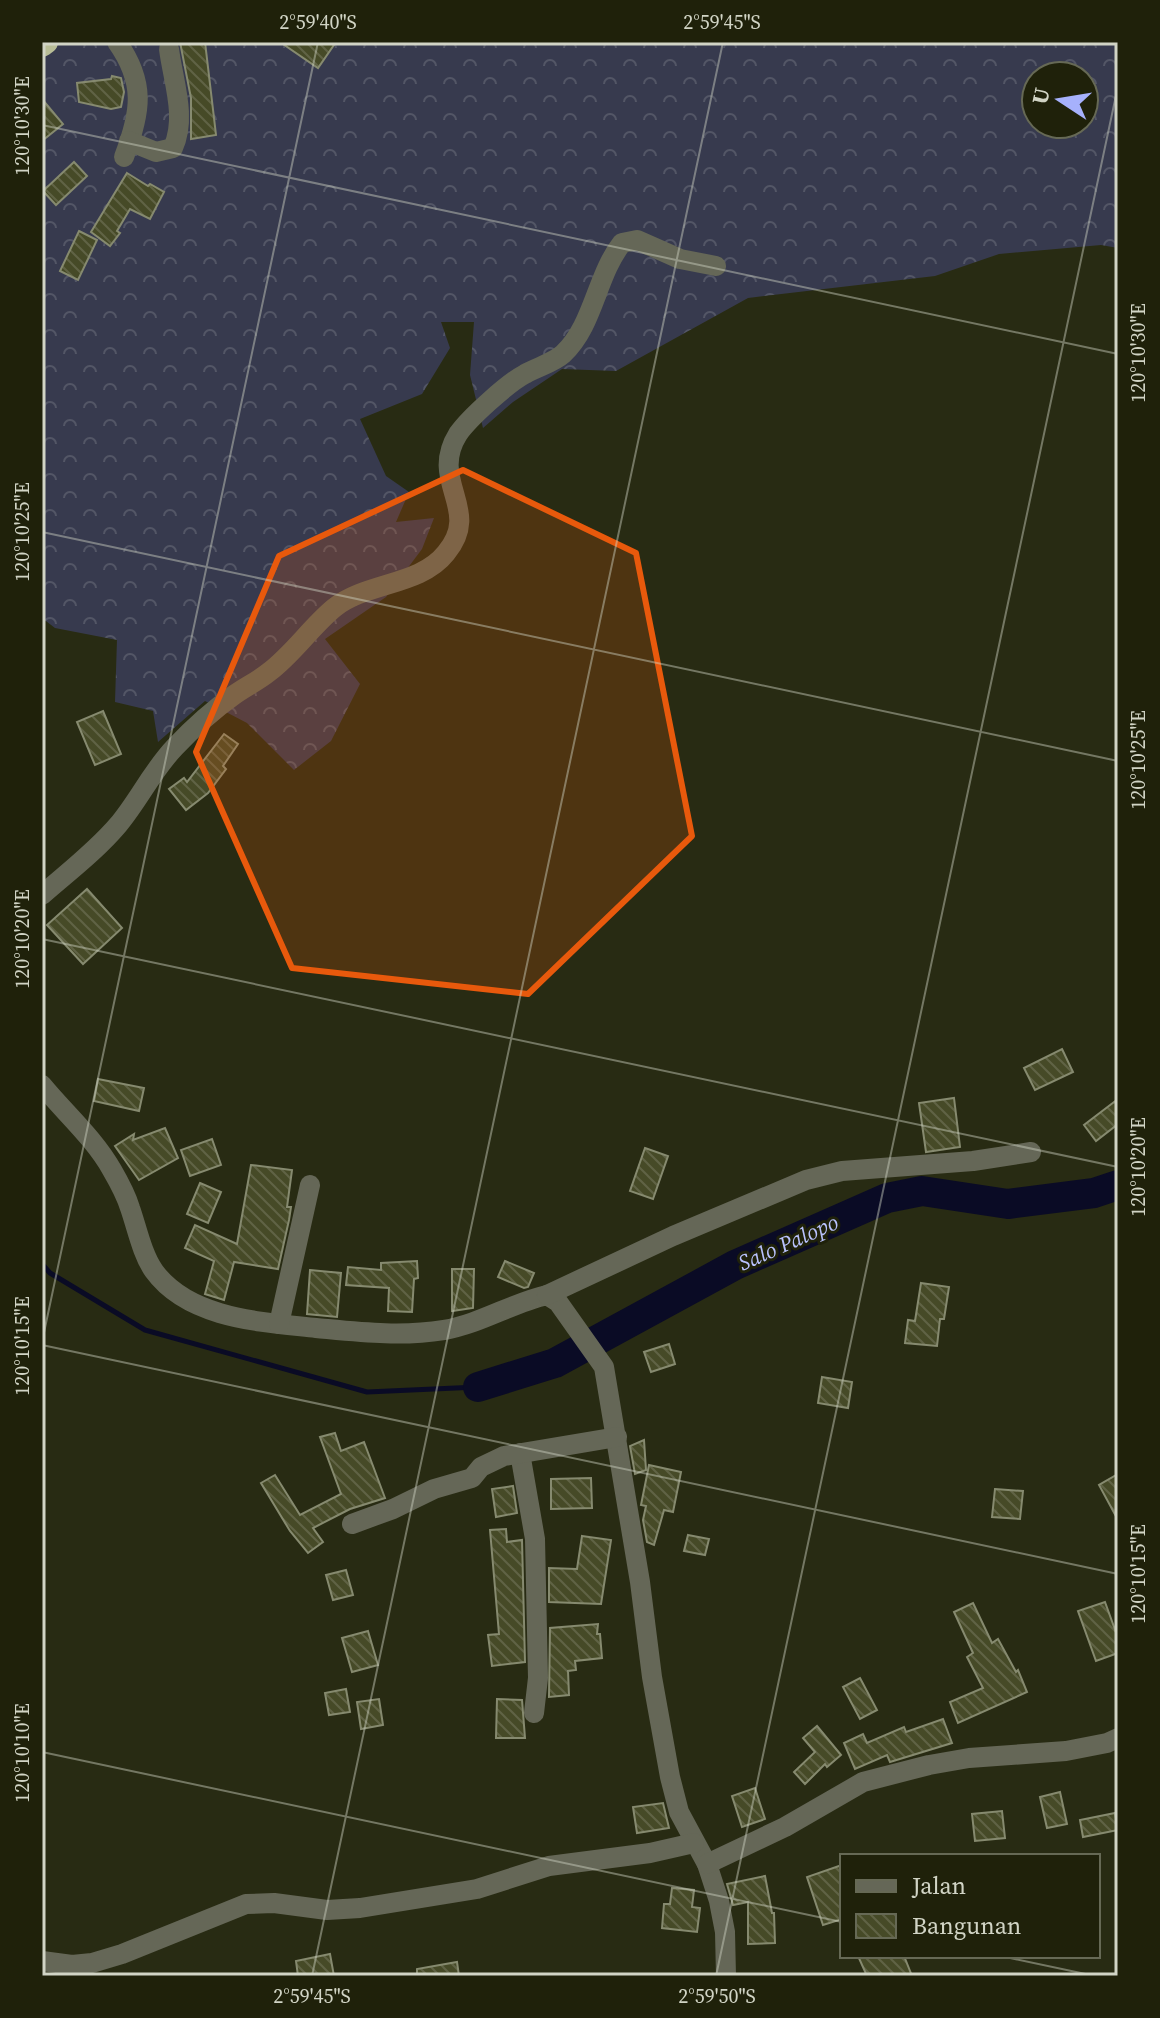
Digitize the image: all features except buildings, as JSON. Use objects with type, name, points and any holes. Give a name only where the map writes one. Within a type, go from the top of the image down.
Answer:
[{"type":"street","points":[[117,42],[131,62],[137,78],[137,108],[127,149],[156,152],[173,148],[177,139],[180,115],[169,49]]},
{"type":"street","points":[[42,895],[117,826],[153,771],[176,745],[234,695],[270,672],[334,609],[350,598],[434,567],[459,535],[461,525],[461,511],[450,487],[448,469],[458,434],[524,374],[561,356],[576,339],[610,258],[622,243],[637,240],[680,259],[716,266]]},
{"type":"street","points":[[42,1085],[111,1168],[129,1204],[152,1269],[173,1292],[239,1319],[373,1334],[447,1329],[480,1320],[526,1299],[552,1298],[673,1236],[806,1180],[842,1171],[973,1161],[1031,1152]]},
{"type":"street","points":[[279,1324],[310,1185]]},
{"type":"street","points":[[552,1298],[604,1367],[665,1752],[679,1812],[707,1864],[719,1901],[725,1932],[726,1976]]},
{"type":"street","points":[[352,1524],[434,1489],[472,1478],[491,1460],[617,1437]]},
{"type":"street","points":[[520,1453],[535,1539],[538,1678],[534,1713]]},
{"type":"street","points":[[707,1864],[785,1827],[863,1782],[969,1758],[1066,1751],[1118,1738]]},
{"type":"street","points":[[42,1961],[72,1965],[92,1963],[246,1904],[274,1903],[327,1910],[360,1908],[477,1889],[549,1866],[650,1853],[694,1843]]},
{"type":"highlighted area","points":[[463,470],[636,553],[692,836],[528,994],[292,968],[196,752],[279,556]]},
{"type":"green space","points":[[42,42],[1118,42],[1118,248],[1101,245],[999,254],[935,276],[748,298],[616,371],[562,369],[513,402],[483,428],[470,375],[474,322],[441,322],[450,348],[422,394],[360,419],[386,476],[409,492],[396,522],[434,518],[422,549],[386,597],[325,639],[360,684],[331,741],[294,770],[247,723],[205,701],[158,742],[153,711],[115,702],[117,640],[55,628],[42,618]]},
{"type":"waterway","name":"Salo Palopo","points":[[478,1387],[555,1363],[735,1265],[887,1198],[922,1191],[1008,1204],[1094,1193],[1118,1185]]},
{"type":"waterway","points":[[42,1264],[50,1273],[145,1330],[367,1392],[478,1387]]}]
